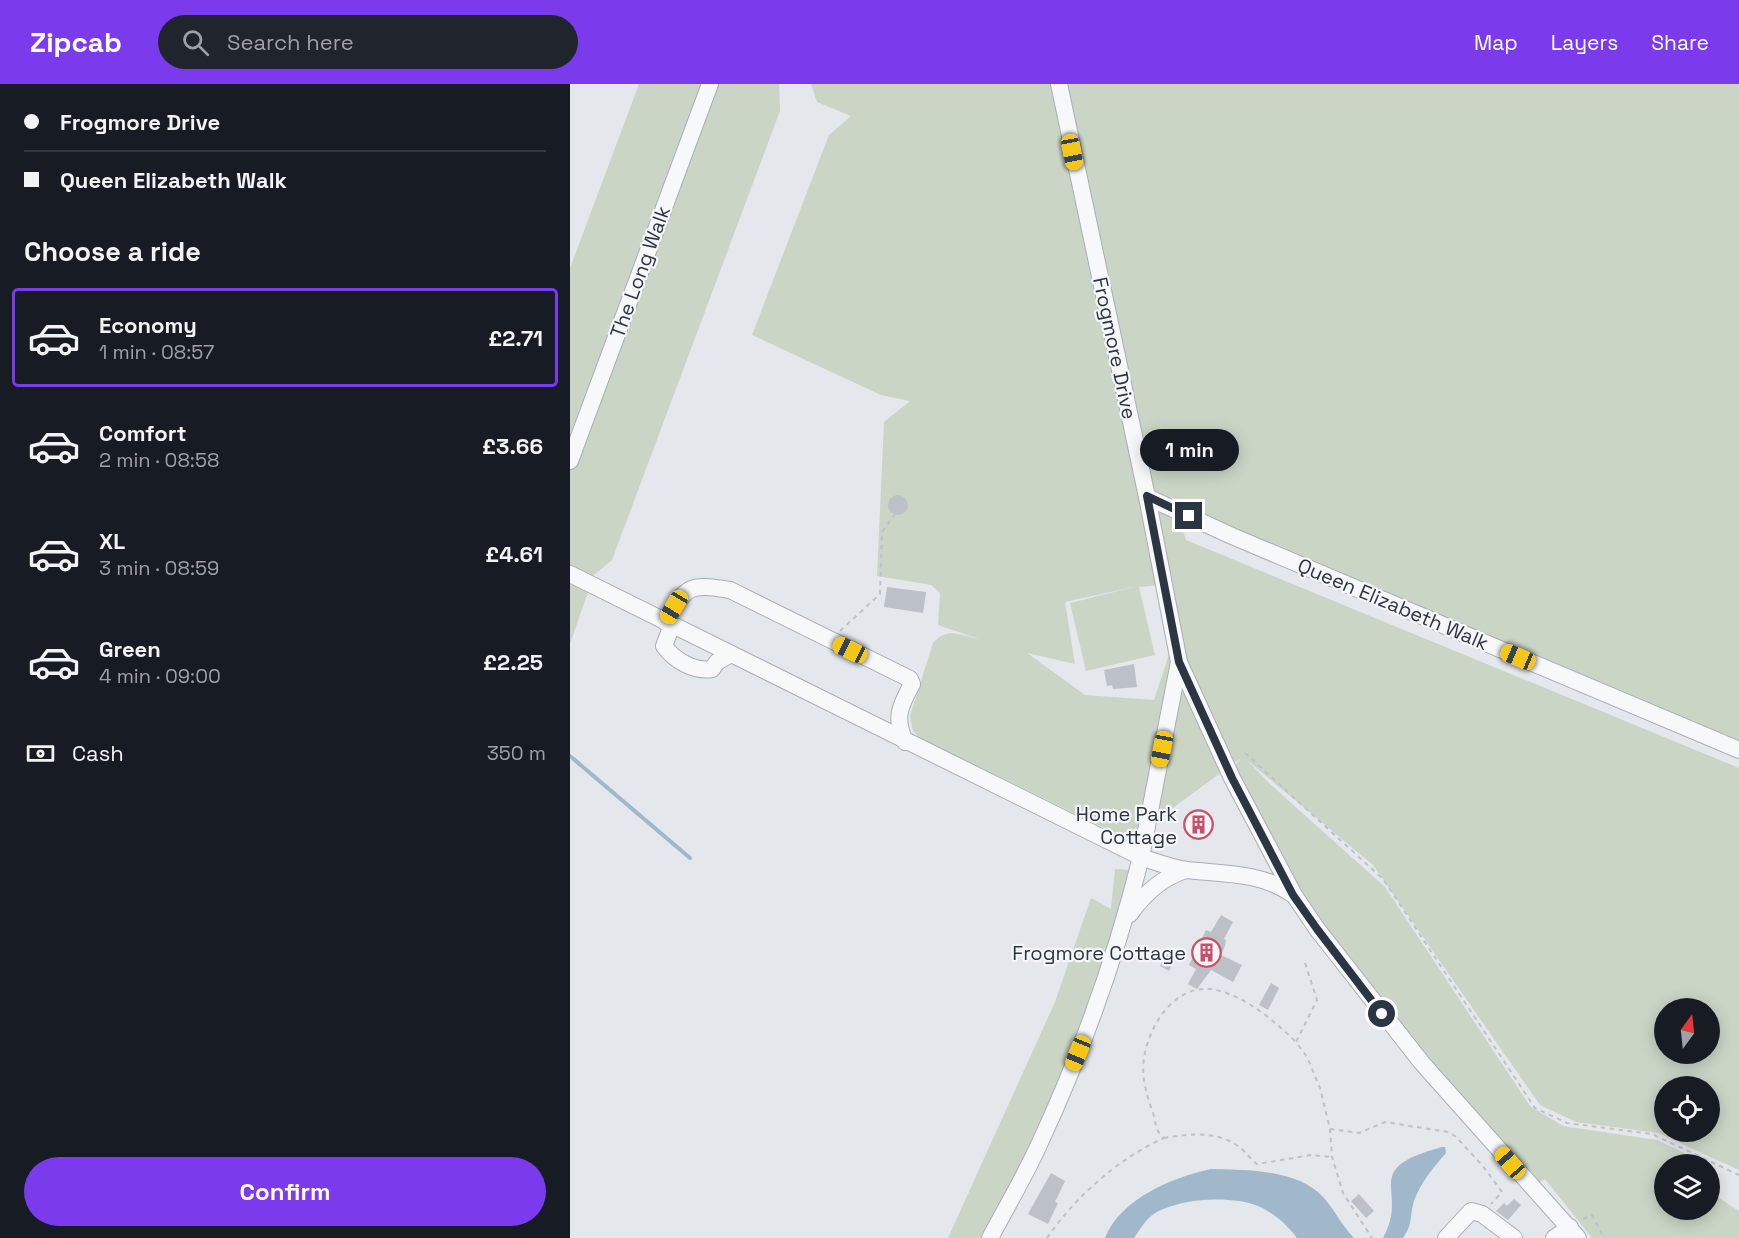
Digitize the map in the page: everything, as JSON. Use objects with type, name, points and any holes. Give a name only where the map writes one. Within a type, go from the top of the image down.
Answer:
[{"type":"lane","name":"The Long Walk","points":[[570,461],[710,84]]},
{"type":"lane","name":"Frogmore Drive","points":[[1059,84],[1147,496],[1179,662],[1232,778],[1293,895],[1340,961],[1422,1064],[1574,1232]]},
{"type":"lane","name":"Queen Elizabeth Walk","points":[[1147,496],[1232,536],[1739,750]]},
{"type":"lane","points":[[570,574],[904,742],[1141,857],[1186,870],[1242,875],[1282,886],[1293,895]]},
{"type":"lane","points":[[730,654],[717,662],[712,669],[701,671],[670,654],[659,653],[683,592],[702,585],[730,590],[911,681],[901,706],[898,726],[904,742]]},
{"type":"lane","points":[[990,1238],[1036,1150],[1071,1070],[1098,1002],[1125,923],[1141,857],[1179,662]]},
{"type":"lane","points":[[1125,923],[1138,903],[1155,887],[1176,873],[1186,870]]},
{"type":"lane","points":[[1446,1238],[1471,1211],[1482,1214],[1514,1238]]},
{"type":"lane","points":[[1554,1238],[1574,1232]]},
{"type":"path","points":[[831,640],[880,594],[882,532],[895,514]]},
{"type":"path","points":[[1245,753],[1383,879],[1535,1108],[1567,1124],[1652,1134],[1739,1175]]},
{"type":"path","points":[[1296,1042],[1317,1000],[1305,963]]},
{"type":"path","points":[[1164,1138],[1156,1129],[1147,1094],[1143,1078],[1144,1059],[1158,1020],[1174,1000],[1192,992],[1215,990],[1268,1017],[1296,1042],[1307,1057],[1320,1088],[1330,1129],[1332,1157],[1350,1207],[1372,1238]]},
{"type":"path","points":[[1330,1129],[1359,1133],[1379,1123],[1392,1122],[1438,1130],[1455,1136],[1496,1181],[1502,1192],[1482,1214]]},
{"type":"path","points":[[1047,1238],[1060,1219],[1100,1181],[1149,1144],[1164,1138],[1207,1135],[1228,1140],[1239,1146],[1257,1164],[1311,1155],[1332,1157]]},
{"type":"path","points":[[1574,1232],[1592,1215],[1604,1238]]},
{"type":"green space","points":[[639,84],[704,84],[570,443],[570,268]]},
{"type":"green space","points":[[716,84],[779,84],[780,111],[612,560],[594,575],[570,644],[570,470]]},
{"type":"green space","points":[[811,84],[1739,84],[1739,744],[1252,537],[1171,497],[1186,540],[1739,768],[1739,1170],[1720,1161],[1720,1154],[1704,1154],[1678,1142],[1720,1142],[1720,1076],[1654,1076],[1654,1132],[1576,1122],[1540,1105],[1373,865],[1248,761],[1270,784],[1385,887],[1530,1106],[1563,1126],[1654,1140],[1654,1142],[1661,1142],[1686,1154],[1654,1154],[1654,1220],[1720,1220],[1720,1199],[1739,1211],[1739,1238],[1592,1238],[1545,1179],[1537,1184],[1374,997],[1292,882],[1233,768],[1241,758],[1129,840],[920,738],[913,731],[910,716],[933,643],[950,633],[979,639],[938,625],[940,593],[931,585],[877,576],[884,422],[910,401],[881,395],[752,335],[829,135],[851,116],[817,102]],"holes":[[[1160,585],[1173,642],[1154,700],[1085,695],[1027,653],[1075,664],[1065,602],[1138,586],[1070,603],[1086,671],[1155,655],[1139,587]]]},
{"type":"green space","points":[[1115,869],[1132,870],[1106,975],[1029,1155],[986,1238],[948,1238],[1055,1002],[1091,898],[1111,909]]},
{"type":"water","points":[[1445,1147],[1446,1153],[1420,1188],[1414,1201],[1409,1228],[1403,1238],[1383,1238],[1390,1221],[1393,1173],[1401,1164],[1416,1156]]},
{"type":"water","points":[[1211,1169],[1271,1173],[1300,1181],[1323,1197],[1354,1238],[1297,1238],[1279,1219],[1258,1206],[1233,1200],[1203,1200],[1174,1205],[1161,1210],[1148,1218],[1134,1238],[1105,1238],[1112,1224],[1135,1201],[1165,1184]]},
{"type":"building","points":[[898,495],[905,498],[908,505],[905,512],[898,515],[891,512],[888,505],[891,498]]},
{"type":"building","points":[[887,587],[926,592],[923,613],[884,607]]},
{"type":"building","points":[[1134,664],[1137,687],[1113,689],[1112,685],[1107,686],[1104,670]]},
{"type":"building","name":"Home Park Cottage","points":[[1203,813],[1211,829],[1193,840],[1186,822]]},
{"type":"building","name":"Frogmore Cottage","points":[[1221,915],[1233,922],[1224,939],[1226,940],[1225,946],[1221,955],[1242,965],[1233,982],[1211,970],[1197,989],[1188,984],[1196,969],[1189,965],[1206,930],[1211,932]]},
{"type":"building","points":[[1168,950],[1177,955],[1169,971],[1160,966]]},
{"type":"building","points":[[1271,983],[1279,988],[1268,1010],[1259,1005]]},
{"type":"building","points":[[1051,1173],[1065,1181],[1048,1224],[1028,1214]]},
{"type":"building","points":[[1359,1194],[1374,1211],[1366,1218],[1351,1201]]},
{"type":"building","points":[[1514,1199],[1521,1205],[1508,1220],[1496,1211],[1504,1203],[1507,1206]]},
{"type":"waterway","points":[[570,756],[690,858]]},
{"type":"place","name":"Home Park Cottage","points":[[1198,825]]},
{"type":"place","name":"Frogmore Cottage","points":[[1207,953]]},
{"type":"route","points":[[1189,516],[1147,496],[1179,662],[1232,778],[1293,895],[1382,1014]]}]
